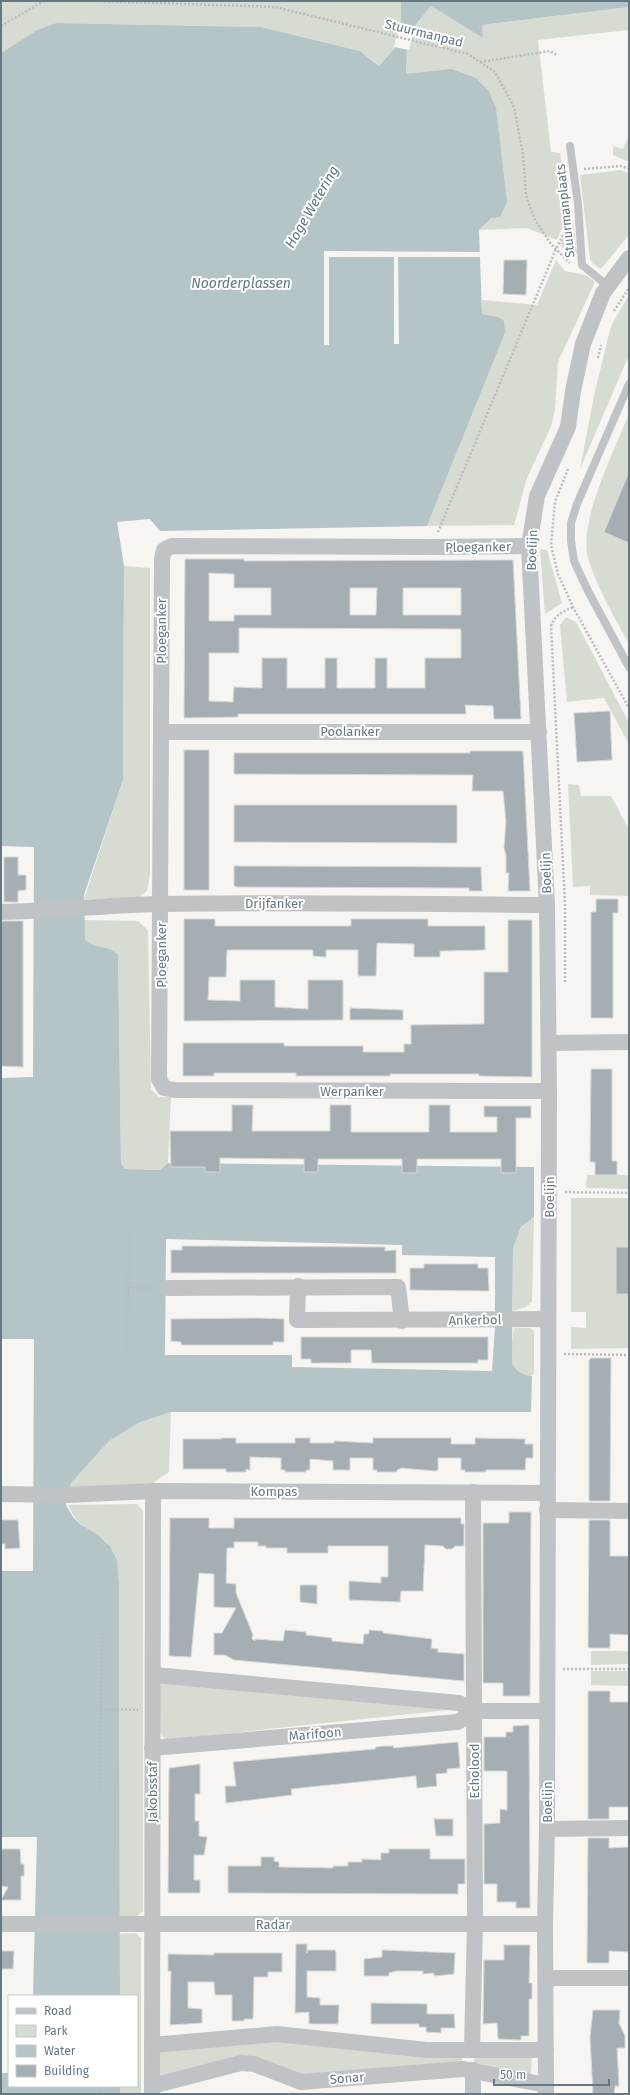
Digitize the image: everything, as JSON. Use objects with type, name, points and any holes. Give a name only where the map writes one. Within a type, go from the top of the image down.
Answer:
[{"type":"street","name":"Boelijn","points":[[546,2089],[545,1924],[547,1829],[549,1091],[548,905],[529,546],[537,496],[568,427],[573,391],[583,344],[606,290],[629,258]]},
{"type":"street","name":"Ploeganker","points":[[160,1079],[162,559],[164,550],[172,546],[432,548],[529,546]]},
{"type":"street","name":"Poolanker","points":[[161,732],[539,732]]},
{"type":"street","name":"Drijfanker","points":[[1,912],[29,912],[90,906],[161,904],[548,905]]},
{"type":"street","points":[[549,1043],[629,1042]]},
{"type":"street","name":"Werpanker","points":[[160,1079],[164,1088],[175,1090],[549,1091]]},
{"type":"street","points":[[168,1288],[298,1286],[398,1287],[402,1321]]},
{"type":"street","name":"Ankerbol","points":[[298,1286],[297,1320],[402,1321],[548,1319]]},
{"type":"street","name":"Kompas","points":[[1,1494],[67,1495],[153,1491],[547,1493]]},
{"type":"street","name":"Jakobsstaf","points":[[152,2090],[152,1748],[154,1675],[153,1491]]},
{"type":"street","name":"Echolood","points":[[472,2050],[475,1924],[473,1492]]},
{"type":"street","points":[[547,1510],[629,1511]]},
{"type":"street","points":[[154,1675],[459,1703],[474,1711],[547,1711]]},
{"type":"street","name":"Marifoon","points":[[152,1748],[458,1722],[474,1711]]},
{"type":"street","points":[[547,1829],[629,1828]]},
{"type":"street","name":"Radar","points":[[1,1924],[545,1924]]},
{"type":"street","points":[[546,1978],[629,1978]]},
{"type":"street","points":[[152,2045],[277,2034],[427,2050],[546,2050]]},
{"type":"street","name":"Sonar","points":[[152,2090],[241,2063],[254,2064],[301,2082],[440,2069],[463,2069],[473,2070],[546,2089]]},
{"type":"street","points":[[473,2070],[473,2094]]},
{"type":"lane","name":"Stuurmanplaats","points":[[570,146],[578,204],[582,266],[606,290]]},
{"type":"lane","points":[[629,384],[577,504],[572,523],[571,541],[574,561],[588,591],[629,667]]},
{"type":"path","points":[[1,26],[44,1]]},
{"type":"path","name":"Stuurmanpad","points":[[96,1],[275,7],[468,54],[495,72],[514,107],[523,154],[526,196],[535,220],[556,249],[572,265]]},
{"type":"path","points":[[480,62],[550,51],[557,55]]},
{"type":"path","points":[[573,170],[621,166],[629,169]]},
{"type":"path","points":[[432,548],[556,249],[578,204]]},
{"type":"path","points":[[606,290],[616,306]]},
{"type":"path","name":"Boelijn","points":[[551,545],[558,574],[573,607],[629,708]]},
{"type":"path","points":[[564,1192],[629,1193]]},
{"type":"path","points":[[128,1352],[129,1235]]},
{"type":"path","points":[[128,1288],[168,1288]]},
{"type":"path","points":[[563,1354],[629,1355]]},
{"type":"path","points":[[100,1787],[102,1632]]},
{"type":"path","points":[[563,1669],[629,1669]]},
{"type":"path","points":[[101,1709],[138,1710]]},
{"type":"green space","points":[[1,1],[401,1],[401,26],[395,48],[380,66],[360,51],[261,27],[56,23],[37,30],[1,53]]},
{"type":"green space","points":[[431,6],[483,38],[481,25],[629,7],[629,30],[538,40],[551,152],[560,153],[569,212],[557,240],[527,228],[479,230],[493,218],[496,108],[489,91],[476,78],[406,74],[407,51],[413,28]]},
{"type":"green space","points":[[629,135],[629,162],[613,155],[613,146],[623,149]]},
{"type":"green space","points":[[621,170],[629,173],[629,235],[601,269],[593,264],[590,259],[580,175]]},
{"type":"green space","points":[[573,220],[577,255],[570,256],[560,244]]},
{"type":"green space","points":[[556,260],[565,271],[586,275],[595,282],[558,362],[555,410],[551,427],[527,478],[514,525],[427,526],[505,333],[498,317],[482,314],[482,300],[537,305]]},
{"type":"green space","points":[[629,295],[629,355],[580,469],[595,391],[611,326]]},
{"type":"green space","points":[[629,413],[629,644],[596,580],[588,558],[586,543],[588,525],[593,506],[607,465]]},
{"type":"green space","points":[[540,549],[547,550],[562,603],[545,614]]},
{"type":"green space","points":[[124,566],[150,568],[150,875],[147,891],[137,898],[84,899],[123,780]]},
{"type":"green space","points":[[566,617],[576,622],[629,723],[629,744],[604,698],[567,702],[560,625]]},
{"type":"green space","points":[[568,784],[579,785],[581,796],[611,796],[629,829],[629,896],[590,895],[590,886],[573,887]]},
{"type":"green space","points":[[84,920],[138,921],[148,930],[151,1089],[159,1097],[171,1097],[168,1163],[160,1170],[125,1169],[121,1163],[118,955],[110,949],[89,943],[85,939]]},
{"type":"green space","points":[[587,1175],[629,1175],[629,1189],[586,1188]]},
{"type":"green space","points":[[571,1198],[629,1198],[629,1348],[571,1349],[571,1327],[586,1328],[586,1312],[571,1312]]},
{"type":"green space","points":[[534,1217],[532,1302],[526,1307],[513,1311],[513,1248],[521,1227]]},
{"type":"green space","points":[[514,1328],[529,1328],[534,1331],[534,1374],[527,1376],[521,1374],[513,1367],[511,1355]]},
{"type":"green space","points":[[171,1412],[169,1472],[153,1483],[70,1488],[71,1483],[109,1441],[138,1423]]},
{"type":"green space","points":[[137,1504],[143,1511],[143,1911],[136,1917],[120,1917],[118,1568],[110,1546],[103,1539],[86,1529],[74,1516],[68,1505]]},
{"type":"green space","points":[[591,1651],[629,1651],[629,1664],[591,1665]]},
{"type":"green space","points":[[591,1671],[629,1671],[629,1686],[591,1685]]},
{"type":"green space","points":[[162,1683],[449,1710],[165,1740],[161,1734],[159,1691]]},
{"type":"green space","points":[[136,1933],[141,1938],[141,2094],[120,2094],[120,2087],[138,2087],[138,1995],[120,1995],[120,1934]]},
{"type":"green space","points":[[276,2038],[462,2053],[462,2064],[303,2074],[281,2070],[254,2058],[162,2079],[158,2075],[160,2048]]},
{"type":"green space","points":[[475,2054],[532,2056],[531,2075],[474,2063]]},
{"type":"water","name":"Noorderplassen","points":[[401,1],[629,1],[629,7],[482,25],[483,38],[431,6],[413,28],[407,51],[406,74],[451,69],[476,78],[489,91],[496,108],[507,202],[500,217],[492,218],[479,230],[482,314],[498,317],[504,321],[505,333],[427,526],[160,531],[150,519],[117,522],[124,566],[123,780],[84,895],[85,939],[94,945],[110,949],[118,955],[121,1163],[125,1169],[160,1170],[168,1163],[534,1167],[534,1217],[521,1227],[513,1248],[512,1363],[520,1372],[525,1375],[532,1376],[531,1412],[171,1412],[138,1423],[109,1441],[71,1483],[70,1488],[66,1489],[66,1505],[73,1517],[81,1525],[98,1535],[110,1546],[117,1560],[119,1583],[120,1995],[33,1995],[37,1837],[1,1837],[1,1571],[33,1571],[34,1339],[1,1339],[1,1078],[33,1077],[34,847],[1,846],[1,53],[37,30],[56,23],[261,27],[360,51],[379,66],[395,48],[401,26]],"holes":[[[166,1239],[402,1245],[402,1255],[495,1257],[495,1327],[492,1371],[292,1367],[292,1355],[165,1355]]]},
{"type":"water","points":[[1,2073],[8,2073],[8,2087],[120,2087],[120,2094],[1,2094]]},
{"type":"pier","points":[[399,26],[414,29],[409,50],[394,47]]},
{"type":"pier","points":[[324,251],[480,252],[480,257],[398,257],[399,344],[394,344],[394,257],[329,257],[329,345],[324,345]]},
{"type":"building","points":[[504,260],[527,260],[526,295],[503,294]]},
{"type":"building","points":[[629,472],[629,543],[604,532]]},
{"type":"building","points":[[185,559],[244,559],[244,561],[513,560],[521,719],[494,719],[493,706],[465,705],[466,714],[238,714],[238,717],[184,718]],"holes":[[[209,573],[234,574],[234,588],[271,588],[271,615],[234,615],[234,621],[209,621]],[[350,588],[377,588],[376,615],[350,615]],[[403,588],[461,588],[461,615],[403,615]],[[239,628],[461,629],[461,658],[425,658],[425,688],[387,688],[387,658],[375,658],[375,688],[337,688],[337,658],[325,658],[325,688],[287,688],[287,658],[262,658],[262,688],[234,687],[233,702],[209,701],[209,653],[239,653]]]},
{"type":"building","points":[[610,711],[612,760],[577,762],[574,713]]},
{"type":"building","points":[[184,750],[209,750],[209,890],[184,890]]},
{"type":"building","points":[[470,751],[523,751],[530,891],[508,891],[509,873],[506,873],[506,855],[504,848],[506,821],[503,791],[472,791],[473,775],[234,774],[234,753],[470,753]]},
{"type":"building","points":[[234,805],[457,805],[457,843],[234,842]]},
{"type":"building","points":[[4,857],[18,857],[18,875],[26,875],[26,890],[18,891],[18,902],[4,902]]},
{"type":"building","points":[[234,866],[481,867],[482,891],[469,891],[469,888],[238,887],[234,886]]},
{"type":"building","points":[[596,899],[618,899],[618,913],[613,913],[613,1018],[591,1018],[591,912],[596,912]]},
{"type":"building","points":[[184,919],[215,919],[215,926],[351,926],[351,919],[428,919],[428,926],[485,926],[485,950],[440,951],[440,957],[414,957],[414,944],[377,943],[376,976],[358,976],[358,950],[326,950],[326,957],[313,956],[313,950],[227,950],[226,977],[209,977],[208,1000],[240,1001],[240,980],[275,980],[275,1007],[308,1009],[308,980],[343,980],[343,1020],[184,1021]]},
{"type":"building","points":[[508,920],[532,920],[532,1077],[479,1076],[479,1074],[296,1076],[296,1073],[214,1073],[214,1076],[183,1076],[183,1043],[284,1043],[284,1046],[363,1046],[363,1052],[404,1052],[404,1044],[411,1044],[411,1025],[484,1024],[484,972],[508,972]]},
{"type":"building","points":[[1,921],[23,921],[23,1067],[1,1066]]},
{"type":"building","points":[[350,1008],[403,1010],[403,1020],[350,1020]]},
{"type":"building","points":[[591,1069],[612,1069],[612,1161],[617,1161],[617,1175],[595,1175],[595,1162],[590,1162]]},
{"type":"building","points":[[232,1105],[253,1105],[252,1131],[330,1131],[330,1105],[351,1105],[351,1132],[429,1132],[429,1105],[450,1105],[450,1132],[497,1132],[497,1117],[484,1117],[484,1106],[531,1106],[531,1118],[516,1118],[516,1173],[501,1173],[501,1159],[417,1159],[417,1173],[402,1173],[402,1159],[318,1159],[318,1172],[304,1172],[304,1159],[220,1158],[220,1172],[205,1172],[205,1167],[171,1167],[170,1131],[232,1131]]},
{"type":"building","points":[[182,1246],[385,1247],[385,1251],[396,1250],[396,1273],[171,1273],[171,1250],[182,1250]]},
{"type":"building","points":[[616,1247],[629,1247],[629,1294],[616,1294]]},
{"type":"building","points":[[424,1264],[478,1264],[478,1268],[488,1268],[489,1291],[410,1290],[410,1268],[424,1268]]},
{"type":"building","points":[[171,1319],[284,1319],[284,1342],[273,1342],[273,1345],[181,1345],[181,1342],[171,1341]]},
{"type":"building","points":[[301,1337],[488,1337],[488,1360],[478,1360],[478,1363],[372,1363],[371,1350],[351,1350],[351,1363],[311,1363],[311,1359],[301,1359]]},
{"type":"building","points":[[591,1358],[611,1358],[610,1501],[589,1501],[589,1360]]},
{"type":"building","points":[[236,1438],[236,1443],[295,1443],[295,1438],[310,1438],[310,1443],[334,1443],[334,1441],[373,1443],[373,1438],[451,1438],[451,1444],[475,1444],[475,1438],[525,1439],[525,1444],[533,1444],[533,1458],[526,1458],[525,1470],[486,1470],[486,1472],[465,1472],[465,1470],[461,1470],[461,1458],[438,1458],[438,1470],[435,1471],[402,1468],[397,1470],[397,1472],[377,1472],[377,1470],[373,1470],[373,1458],[350,1458],[350,1470],[333,1470],[333,1461],[310,1459],[310,1470],[306,1470],[306,1472],[285,1472],[285,1470],[281,1470],[281,1458],[250,1457],[250,1470],[246,1469],[246,1472],[226,1472],[226,1469],[183,1469],[183,1439]]},
{"type":"building","points":[[509,1512],[531,1512],[530,1696],[503,1696],[503,1683],[483,1683],[483,1523],[509,1523]]},
{"type":"building","points":[[170,1518],[209,1518],[209,1528],[234,1528],[234,1518],[461,1518],[461,1524],[464,1524],[464,1546],[455,1546],[452,1549],[446,1549],[443,1546],[425,1545],[423,1591],[401,1591],[400,1602],[349,1600],[349,1581],[381,1583],[381,1577],[388,1577],[388,1546],[328,1546],[328,1553],[287,1553],[287,1548],[266,1548],[266,1546],[258,1546],[258,1542],[234,1542],[234,1548],[227,1548],[226,1583],[236,1584],[236,1593],[253,1635],[252,1639],[255,1641],[255,1639],[283,1641],[285,1630],[306,1632],[306,1635],[332,1638],[332,1641],[363,1644],[364,1634],[369,1634],[369,1630],[432,1639],[431,1648],[438,1649],[438,1652],[464,1654],[464,1681],[234,1660],[225,1655],[214,1655],[214,1633],[222,1633],[236,1608],[214,1607],[214,1574],[199,1573],[191,1657],[169,1656]]},
{"type":"building","points":[[1,1520],[18,1520],[20,1548],[5,1549],[5,1544],[1,1544]]},
{"type":"building","points":[[589,1520],[610,1520],[610,1556],[629,1556],[629,1635],[610,1634],[610,1648],[588,1647]]},
{"type":"building","points":[[300,1585],[317,1585],[317,1604],[300,1602]]},
{"type":"building","points":[[588,1691],[610,1691],[610,1702],[629,1702],[629,1807],[609,1807],[609,1819],[588,1819]]},
{"type":"building","points":[[529,1725],[530,1908],[516,1908],[516,1902],[497,1902],[497,1884],[484,1884],[484,1824],[500,1823],[500,1809],[507,1810],[507,1771],[484,1771],[484,1737],[506,1737],[506,1732],[513,1732],[513,1726]]},
{"type":"building","points":[[458,1742],[460,1768],[447,1769],[447,1773],[436,1774],[437,1786],[417,1788],[416,1776],[291,1789],[292,1795],[226,1803],[225,1786],[236,1786],[233,1762],[375,1749],[376,1747],[384,1746],[393,1746],[394,1748]]},
{"type":"building","points":[[200,1764],[200,1794],[195,1794],[195,1821],[199,1821],[199,1836],[207,1837],[204,1855],[194,1855],[194,1880],[200,1880],[200,1893],[168,1893],[169,1768]]},
{"type":"building","points":[[434,1819],[453,1819],[453,1836],[436,1836]]},
{"type":"building","points":[[588,1838],[609,1838],[609,1848],[629,1847],[629,1952],[609,1951],[609,1963],[587,1963]]},
{"type":"building","points":[[1,1849],[20,1849],[21,1864],[24,1864],[24,1876],[21,1876],[21,1900],[1,1900],[8,1887],[1,1886]]},
{"type":"building","points":[[389,1849],[430,1849],[430,1859],[465,1859],[465,1884],[458,1884],[458,1894],[228,1893],[228,1866],[261,1866],[261,1857],[274,1857],[274,1861],[279,1862],[279,1867],[333,1868],[333,1866],[348,1866],[348,1862],[362,1862],[362,1859],[381,1860],[381,1853],[389,1853]]},
{"type":"building","points":[[296,1944],[307,1944],[307,1953],[308,1950],[335,1950],[336,1971],[307,1971],[307,1997],[320,1998],[320,2005],[339,2005],[338,2024],[309,2024],[309,2012],[295,2013]]},
{"type":"building","points":[[504,1945],[530,1945],[529,1983],[532,1983],[532,1999],[529,1999],[529,2036],[521,2036],[521,2040],[498,2039],[497,2023],[483,2024],[484,1960],[504,1960]]},
{"type":"building","points":[[382,1950],[455,1953],[454,1974],[434,1976],[434,1973],[423,1974],[423,1971],[396,1971],[389,1973],[389,1976],[364,1976],[364,1959],[382,1957]]},
{"type":"building","points":[[1,1951],[14,1951],[13,1969],[1,1969]]},
{"type":"building","points":[[214,1953],[282,1953],[282,1972],[268,1972],[268,1977],[254,1977],[253,2019],[244,2019],[244,2021],[232,2021],[232,1995],[215,1995],[214,1982],[188,1982],[188,2008],[202,2009],[202,2023],[170,2025],[171,1971],[168,1971],[168,1954],[214,1955]]},
{"type":"building","points":[[371,2003],[427,2004],[427,2014],[454,2014],[455,2028],[441,2028],[441,2033],[426,2032],[426,2027],[419,2027],[419,2024],[371,2024]]},
{"type":"building","points":[[593,2010],[620,2010],[619,2023],[625,2036],[625,2048],[617,2048],[619,2086],[615,2086],[614,2094],[593,2094],[590,2037]]},
{"type":"water label","name":"Hoge Wetering","points":[[312,207]]}]
